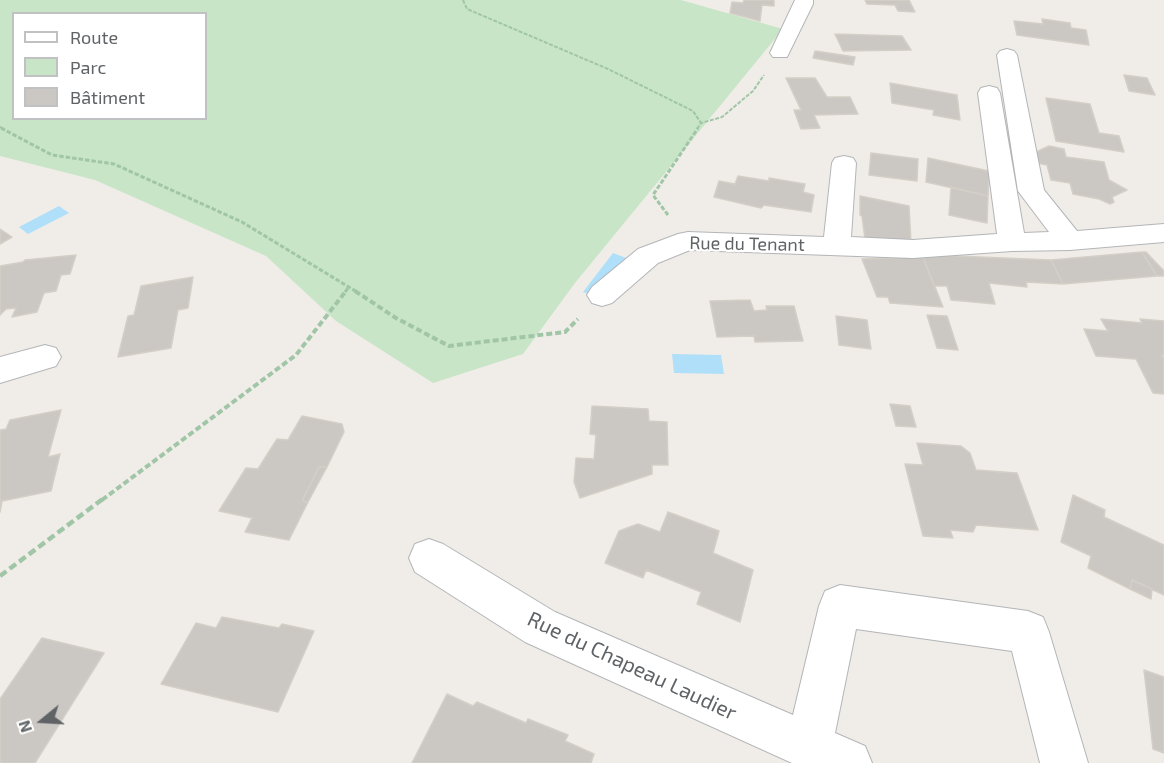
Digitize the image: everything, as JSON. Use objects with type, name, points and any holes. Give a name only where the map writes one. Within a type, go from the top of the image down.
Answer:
[{"type":"street","points":[[780,53],[804,0]]},
{"type":"street","points":[[1007,55],[1031,191],[1070,241]]},
{"type":"street","points":[[989,93],[1012,242]]},
{"type":"street","points":[[837,246],[844,163]]},
{"type":"street","name":"Rue du Tenant","points":[[602,295],[648,256],[688,241],[913,249],[1012,242],[1070,241],[1164,233]]},
{"type":"street","points":[[0,370],[45,357]]},
{"type":"street","name":"Rue du Chapeau Laudier","points":[[429,558],[540,627],[809,748],[848,763]]},
{"type":"street","points":[[809,748],[840,606],[1028,632],[1064,763]]},
{"type":"path","points":[[463,0],[467,9],[608,69],[693,111],[701,123]]},
{"type":"path","points":[[688,241],[653,195],[701,123],[722,117],[753,91],[780,53]]},
{"type":"path","points":[[0,127],[51,155],[114,164],[242,222],[349,286],[396,318],[449,346],[566,332],[602,295]]},
{"type":"path","points":[[0,576],[297,355],[349,286]]},
{"type":"green space","points":[[0,0],[681,0],[783,29],[575,283],[523,354],[433,383],[336,321],[266,256],[95,180],[0,156]]},
{"type":"water","points":[[59,206],[69,213],[28,234],[19,227]]},
{"type":"water","points":[[613,253],[642,264],[614,303],[583,292]]},
{"type":"water","points":[[672,354],[721,355],[724,374],[674,373]]},
{"type":"building","points":[[744,0],[774,0],[774,6],[762,5],[760,21],[730,13],[732,2],[743,3]]},
{"type":"building","points":[[865,0],[909,0],[915,12],[898,11],[895,5],[867,4]]},
{"type":"building","points":[[1042,19],[1070,23],[1071,28],[1086,30],[1089,45],[1017,35],[1014,21],[1043,24]]},
{"type":"building","points":[[835,34],[902,36],[911,50],[843,51]]},
{"type":"building","points":[[815,51],[855,57],[853,65],[813,58]]},
{"type":"building","points":[[1124,75],[1147,78],[1155,95],[1129,91]]},
{"type":"building","points":[[786,78],[815,78],[827,97],[850,97],[858,114],[814,115],[820,128],[801,129],[794,110],[801,110]]},
{"type":"building","points":[[890,83],[957,95],[960,120],[933,115],[934,110],[892,103]]},
{"type":"building","points":[[1046,98],[1090,104],[1099,133],[1119,136],[1124,152],[1056,141]]},
{"type":"building","points":[[1049,146],[1064,149],[1066,157],[1104,162],[1109,180],[1127,190],[1112,197],[1114,202],[1110,204],[1099,199],[1073,194],[1070,183],[1051,180],[1047,165],[1031,162],[1030,155]]},
{"type":"building","points":[[871,153],[918,159],[917,181],[869,175]]},
{"type":"building","points":[[928,158],[989,171],[988,196],[926,182]]},
{"type":"building","points":[[738,176],[805,184],[803,192],[814,195],[811,212],[764,205],[761,208],[714,197],[719,181],[735,184]]},
{"type":"building","points":[[951,187],[988,196],[987,223],[949,215]]},
{"type":"building","points":[[860,196],[909,206],[911,243],[865,239],[860,215]]},
{"type":"building","points":[[0,229],[12,237],[0,244]]},
{"type":"building","points":[[1142,252],[1157,276],[1063,284],[1051,260]]},
{"type":"building","points":[[1142,252],[1146,252],[1164,271],[1164,276],[1157,276]]},
{"type":"building","points":[[76,255],[70,274],[61,275],[56,291],[44,293],[37,312],[12,317],[16,308],[6,309],[0,315],[0,266],[25,260]]},
{"type":"building","points":[[933,255],[1051,260],[1063,284],[1026,282],[1027,287],[989,283],[995,304],[951,300],[947,286],[934,286],[923,257]]},
{"type":"building","points":[[923,257],[943,307],[890,303],[888,297],[877,297],[862,259]]},
{"type":"building","points":[[193,277],[188,308],[178,310],[171,348],[118,357],[128,316],[134,315],[141,286]]},
{"type":"building","points":[[750,300],[754,311],[767,310],[766,306],[794,306],[803,341],[755,342],[754,336],[717,337],[710,301]]},
{"type":"building","points":[[927,315],[947,316],[958,350],[937,348]]},
{"type":"building","points":[[836,316],[867,320],[871,349],[839,345]]},
{"type":"building","points":[[1101,319],[1142,323],[1140,319],[1164,321],[1164,355],[1162,355],[1164,394],[1153,393],[1136,359],[1096,356],[1084,329],[1108,331]]},
{"type":"building","points":[[890,404],[910,406],[916,427],[896,426]]},
{"type":"building","points":[[592,406],[648,409],[649,421],[667,422],[668,465],[652,465],[652,474],[580,498],[574,482],[576,458],[594,459],[596,435],[590,434]]},
{"type":"building","points":[[61,410],[48,457],[60,454],[51,491],[2,501],[0,512],[0,430],[6,429],[10,420]]},
{"type":"building","points":[[302,416],[342,424],[344,432],[327,467],[319,467],[302,501],[308,502],[289,540],[245,532],[252,518],[219,511],[246,468],[258,469],[277,439],[288,440]]},
{"type":"building","points":[[917,443],[961,446],[970,453],[976,470],[1017,473],[1038,530],[976,525],[973,532],[950,530],[953,538],[923,536],[905,464],[923,465]]},
{"type":"building","points":[[319,467],[327,467],[308,502],[302,501]]},
{"type":"building","points":[[1073,495],[1105,510],[1104,517],[1164,545],[1164,595],[1132,580],[1130,589],[1088,568],[1091,556],[1061,542]]},
{"type":"building","points":[[668,512],[719,531],[713,553],[753,570],[740,622],[697,604],[701,592],[646,570],[643,578],[605,563],[619,531],[638,524],[660,532]]},
{"type":"building","points":[[1132,580],[1152,589],[1151,599],[1130,589]]},
{"type":"building","points":[[222,617],[279,628],[282,624],[314,631],[278,712],[161,684],[196,623],[216,628]]},
{"type":"building","points":[[42,638],[104,653],[35,763],[0,763],[0,699]]},
{"type":"building","points":[[1144,670],[1164,677],[1164,753],[1153,749]]},
{"type":"building","points":[[447,694],[473,706],[477,702],[526,723],[528,719],[568,735],[565,741],[594,754],[591,763],[412,763]]}]
